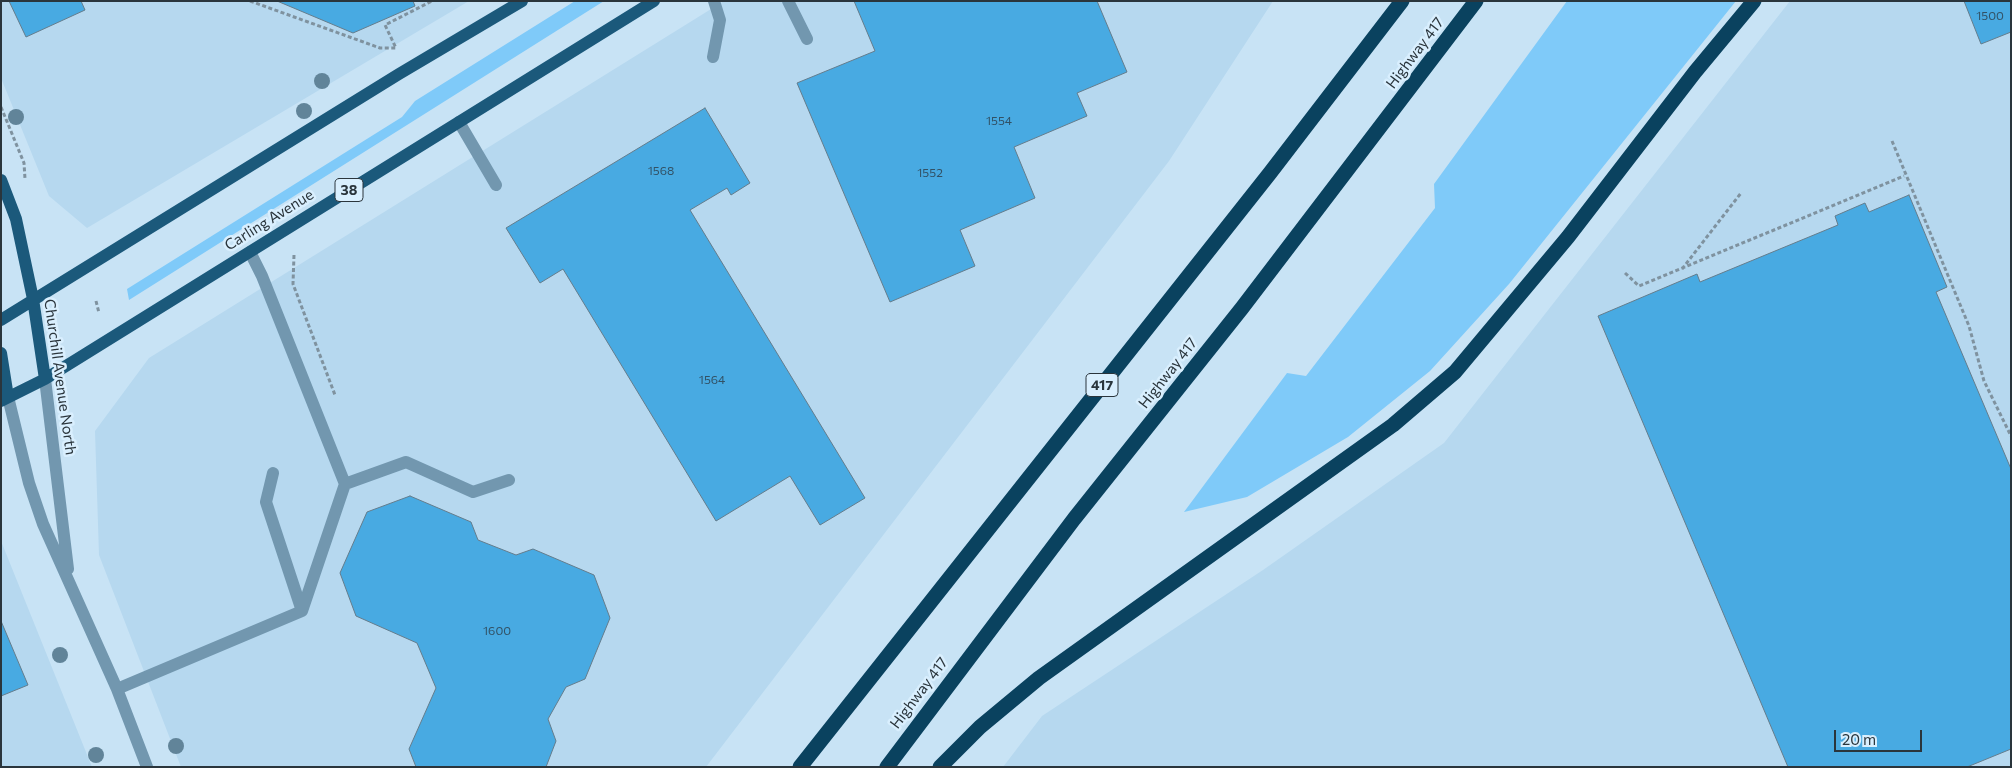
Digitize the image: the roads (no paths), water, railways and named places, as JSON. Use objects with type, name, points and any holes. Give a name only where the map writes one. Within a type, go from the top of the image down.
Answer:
[{"type":"highway","name":"417","points":[[800,767],[1270,173],[1402,1]]},
{"type":"highway","name":"Highway 417","points":[[887,767],[1074,519],[1242,308],[1476,1]]},
{"type":"highway","points":[[940,767],[980,727],[1039,678],[1386,431],[1455,372],[1568,237],[1696,72],[1754,1]]},
{"type":"main road","points":[[1,320],[399,74],[522,1]]},
{"type":"main road","name":"Carling Avenue","points":[[5,399],[44,378],[250,252],[654,1]]},
{"type":"main road","name":"Churchill Avenue North","points":[[1,180],[16,219],[34,299],[44,378]]},
{"type":"main road","name":"Churchill Avenue North","points":[[1,353],[5,399]]},
{"type":"street","points":[[713,57],[720,20],[714,1]]},
{"type":"street","points":[[788,1],[807,38]]},
{"type":"street","points":[[459,122],[496,185]]},
{"type":"street","points":[[118,689],[302,610],[345,484],[262,276],[250,252]]},
{"type":"street","name":"Churchill Avenue North","points":[[44,378],[70,582]]},
{"type":"street","name":"Churchill Avenue North","points":[[5,399],[43,524],[118,689],[147,767]]},
{"type":"street","points":[[345,484],[406,462],[473,492],[509,480]]},
{"type":"street","points":[[273,473],[266,502],[302,610]]}]
